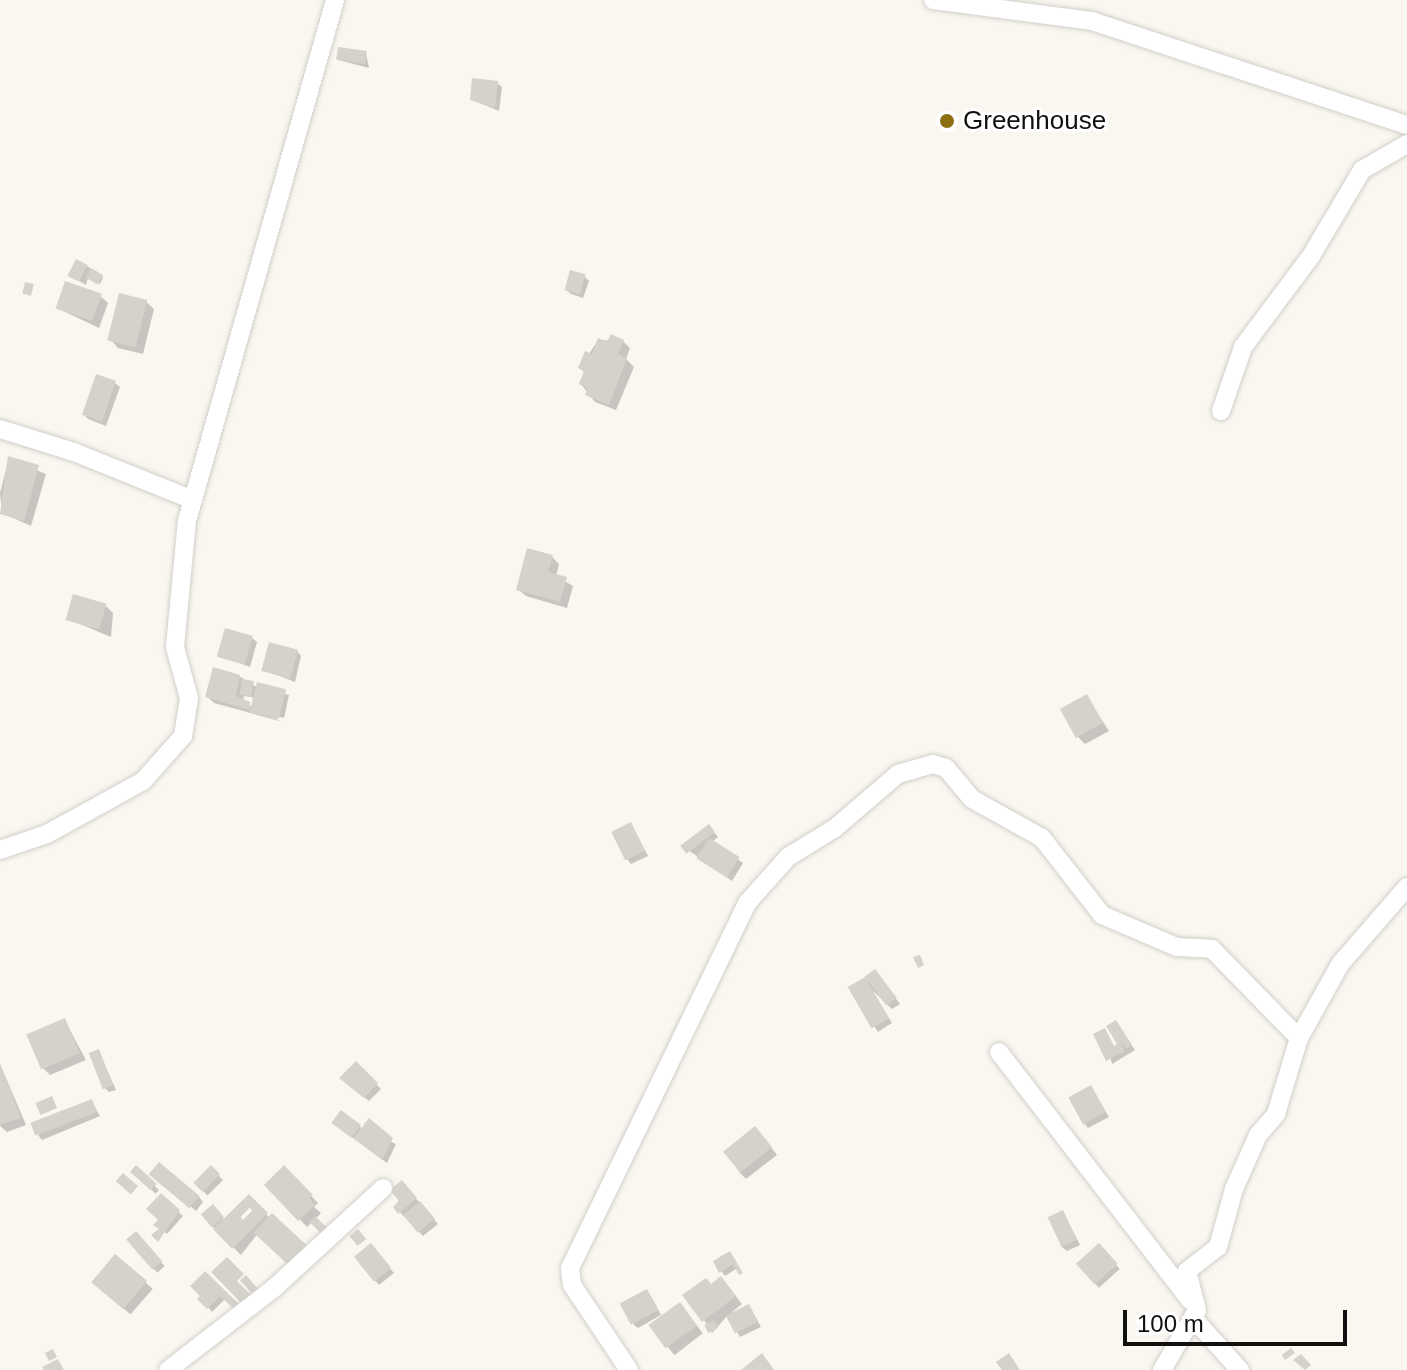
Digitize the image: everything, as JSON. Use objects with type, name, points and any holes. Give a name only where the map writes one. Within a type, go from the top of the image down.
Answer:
[{"type":"street","points":[[0,850],[47,834],[143,781],[183,736],[189,698],[175,647],[193,500],[335,0]]},
{"type":"street","points":[[939,0],[1032,6],[1092,21],[1407,125]]},
{"type":"street","points":[[1221,411],[1243,347],[1311,256],[1362,170],[1407,144]]},
{"type":"street","points":[[0,429],[74,452],[193,500]]},
{"type":"street","points":[[629,1370],[572,1285],[570,1268],[748,902],[788,857],[835,828],[898,774],[933,764],[946,768],[972,799],[1042,838],[1102,915],[1177,947],[1212,949],[1299,1038]]},
{"type":"street","points":[[1162,1370],[1195,1314],[1187,1271],[1218,1247],[1234,1189],[1258,1135],[1276,1114],[1299,1038],[1341,963],[1407,887]]},
{"type":"street","points":[[999,1052],[1240,1370]]},
{"type":"street","points":[[168,1370],[274,1288],[383,1188]]},
{"type":"building","points":[[338,47],[367,51],[365,64],[336,60]]},
{"type":"building","points":[[472,78],[498,81],[495,108],[470,100]]},
{"type":"building","points":[[76,259],[88,265],[79,282],[67,276]]},
{"type":"building","points":[[91,268],[103,275],[98,285],[86,278]]},
{"type":"building","points":[[570,270],[585,274],[580,294],[565,290]]},
{"type":"building","points":[[65,281],[102,294],[92,321],[56,308]]},
{"type":"building","points":[[25,282],[34,284],[31,296],[22,294]]},
{"type":"building","points":[[119,293],[147,300],[135,348],[107,341]]},
{"type":"building","points":[[611,334],[624,340],[618,354],[627,358],[609,405],[585,395],[588,388],[579,384],[584,371],[578,368],[585,351],[592,354],[598,338],[607,342]]},
{"type":"building","points":[[96,374],[116,381],[102,421],[82,415]]},
{"type":"building","points":[[8,456],[39,465],[24,521],[0,514]]},
{"type":"building","points":[[527,548],[553,555],[548,572],[567,577],[560,602],[516,590]]},
{"type":"building","points":[[73,594],[107,604],[99,630],[66,620]]},
{"type":"building","points":[[225,628],[253,636],[245,665],[217,657]]},
{"type":"building","points":[[269,642],[298,650],[290,679],[261,671]]},
{"type":"building","points":[[213,667],[240,675],[236,696],[250,702],[249,710],[205,697]]},
{"type":"building","points":[[242,679],[254,681],[251,697],[239,695]]},
{"type":"building","points":[[257,682],[286,689],[279,719],[250,712]]},
{"type":"building","points":[[1087,694],[1103,723],[1076,738],[1060,709]]},
{"type":"building","points":[[631,822],[645,851],[625,860],[611,832]]},
{"type":"building","points":[[709,824],[715,832],[686,854],[680,846]]},
{"type":"building","points":[[709,838],[740,857],[727,877],[696,858]]},
{"type":"building","points":[[920,955],[924,965],[918,968],[913,957]]},
{"type":"building","points":[[875,969],[897,998],[886,1006],[865,977]]},
{"type":"building","points":[[865,977],[889,1019],[872,1029],[848,987]]},
{"type":"building","points":[[65,1018],[80,1053],[41,1069],[26,1034]]},
{"type":"building","points":[[1116,1020],[1132,1045],[1126,1049],[1120,1041],[1125,1051],[1106,1061],[1093,1034],[1105,1028],[1114,1046],[1117,1044],[1106,1026]]},
{"type":"building","points":[[99,1049],[113,1085],[103,1089],[89,1053]]},
{"type":"building","points":[[356,1061],[378,1083],[364,1098],[339,1078]]},
{"type":"building","points":[[0,1064],[21,1118],[0,1125]]},
{"type":"building","points":[[1091,1085],[1106,1112],[1083,1125],[1068,1098]]},
{"type":"building","points":[[52,1096],[57,1108],[41,1115],[35,1103]]},
{"type":"building","points":[[92,1099],[97,1112],[35,1136],[30,1123]]},
{"type":"building","points":[[341,1110],[361,1125],[351,1138],[331,1123]]},
{"type":"building","points":[[369,1118],[393,1138],[382,1160],[354,1138]]},
{"type":"building","points":[[755,1126],[772,1147],[740,1173],[723,1152]]},
{"type":"building","points":[[159,1162],[200,1196],[189,1208],[149,1174]]},
{"type":"building","points":[[136,1165],[157,1184],[151,1190],[130,1172]]},
{"type":"building","points":[[211,1165],[220,1174],[203,1192],[193,1183]]},
{"type":"building","points":[[284,1165],[313,1195],[309,1198],[315,1205],[298,1221],[264,1185]]},
{"type":"building","points":[[123,1173],[138,1186],[131,1194],[116,1181]]},
{"type":"building","points":[[402,1180],[417,1198],[398,1214],[393,1207],[399,1201],[390,1190]]},
{"type":"building","points":[[161,1193],[180,1210],[158,1242],[151,1235],[159,1229],[153,1225],[158,1220],[146,1209]]},
{"type":"building","points":[[249,1194],[268,1213],[232,1249],[213,1229]],"holes":[[[249,1207],[252,1211],[243,1220],[240,1216]]]},
{"type":"building","points":[[420,1201],[435,1219],[418,1233],[403,1215]]},
{"type":"building","points":[[213,1204],[224,1217],[212,1227],[201,1214]]},
{"type":"building","points":[[1063,1210],[1077,1240],[1062,1247],[1048,1217]]},
{"type":"building","points":[[272,1213],[309,1247],[290,1267],[254,1233]]},
{"type":"building","points":[[315,1216],[330,1231],[324,1237],[309,1222]]},
{"type":"building","points":[[358,1229],[366,1239],[358,1246],[349,1236]]},
{"type":"building","points":[[136,1231],[162,1261],[152,1270],[126,1240]]},
{"type":"building","points":[[371,1243],[391,1268],[374,1282],[354,1257]]},
{"type":"building","points":[[1099,1243],[1118,1264],[1095,1285],[1076,1264]]},
{"type":"building","points":[[730,1251],[743,1273],[739,1275],[733,1264],[719,1273],[713,1261]]},
{"type":"building","points":[[115,1254],[147,1281],[123,1309],[91,1282]]},
{"type":"building","points":[[227,1257],[244,1274],[237,1281],[253,1297],[244,1306],[211,1272]]},
{"type":"building","points":[[205,1271],[243,1308],[238,1313],[220,1296],[207,1309],[197,1299],[200,1296],[190,1286]]},
{"type":"building","points":[[246,1275],[258,1289],[252,1294],[240,1280]]},
{"type":"building","points":[[721,1276],[736,1296],[702,1322],[682,1295],[706,1278],[711,1284]]},
{"type":"building","points":[[647,1289],[658,1310],[631,1325],[620,1304]]},
{"type":"building","points":[[680,1302],[697,1325],[665,1348],[648,1325]]},
{"type":"building","points":[[749,1304],[758,1322],[735,1334],[726,1316]]},
{"type":"building","points":[[714,1320],[718,1328],[708,1333],[704,1325]]},
{"type":"building","points":[[1291,1348],[1295,1353],[1285,1360],[1282,1355]]},
{"type":"building","points":[[53,1349],[57,1357],[49,1361],[45,1353]]},
{"type":"building","points":[[762,1353],[774,1370],[741,1370]]},
{"type":"building","points":[[1009,1353],[1020,1370],[1002,1370],[996,1362]]},
{"type":"building","points":[[1301,1354],[1311,1365],[1305,1370],[1293,1360]]},
{"type":"building","points":[[58,1359],[64,1370],[44,1370],[42,1367]]},
{"type":"place","name":"Greenhouse","points":[[947,121]]}]
